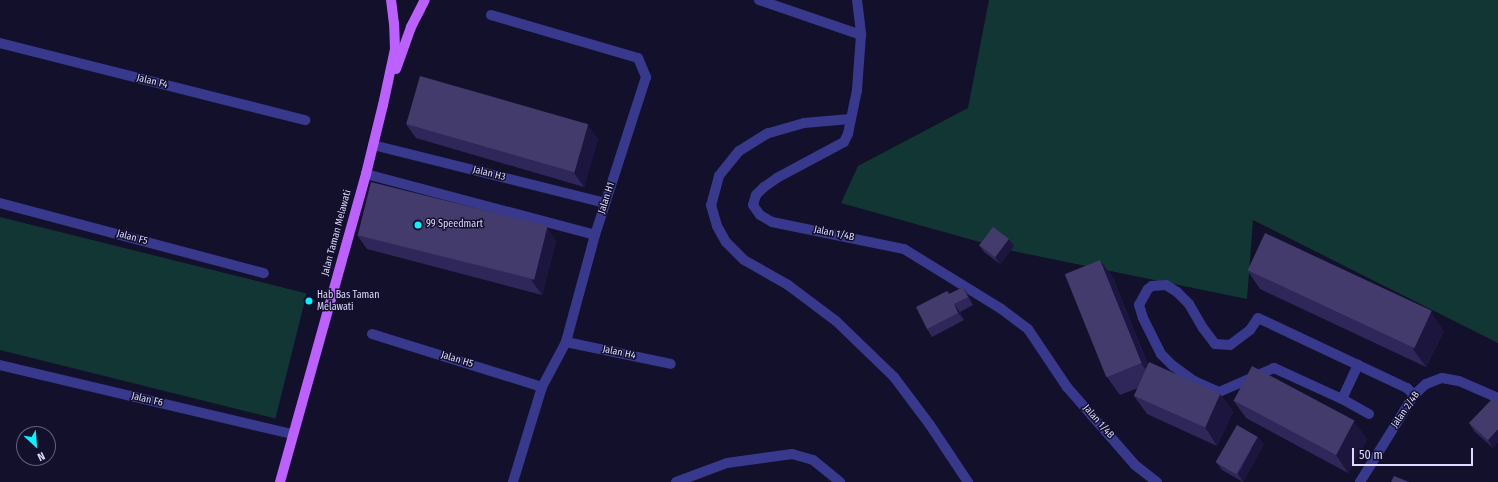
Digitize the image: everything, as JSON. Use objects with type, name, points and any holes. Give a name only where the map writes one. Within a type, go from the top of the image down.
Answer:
[{"type":"main road","name":"Jalan Taman Melawati","points":[[280,482],[366,174],[383,105],[395,49],[391,0]]},
{"type":"main road","name":"Jalan Taman Melawati","points":[[383,105],[411,27],[425,0]]},
{"type":"street","points":[[759,0],[861,35]]},
{"type":"street","name":"Jalan 1/4B","points":[[857,0],[861,35],[857,90],[848,134],[844,142],[777,178],[756,195],[753,205],[760,215],[772,222],[904,248],[1000,308],[1028,330],[1067,387],[1135,465],[1157,482]]},
{"type":"street","name":"Jalan H1","points":[[491,15],[638,58],[646,77],[595,235],[566,342],[542,387],[513,482]]},
{"type":"street","name":"Jalan F4","points":[[0,43],[304,120]]},
{"type":"street","points":[[850,119],[804,123],[768,133],[739,151],[719,176],[711,205],[717,226],[726,242],[744,260],[788,285],[836,321],[894,377],[930,425],[968,482]]},
{"type":"street","name":"Jalan H3","points":[[373,145],[605,203]]},
{"type":"street","points":[[366,174],[595,235]]},
{"type":"street","name":"Jalan F5","points":[[0,203],[264,273]]},
{"type":"street","points":[[1369,414],[1342,399],[1274,368],[1219,392],[1194,382],[1173,366],[1161,354],[1143,318],[1139,305],[1148,289],[1152,286],[1166,285],[1177,292],[1189,304],[1203,328],[1215,344],[1230,345],[1250,330],[1258,318],[1407,388],[1414,395]]},
{"type":"street","name":"Jalan H5","points":[[372,334],[542,387]]},
{"type":"street","name":"Jalan H4","points":[[566,342],[671,364]]},
{"type":"street","name":"Jalan F6","points":[[0,365],[294,434]]},
{"type":"street","points":[[1342,399],[1358,365]]},
{"type":"street","name":"Jalan 2/4B","points":[[1360,482],[1414,395],[1426,384],[1442,378],[1459,381],[1498,398]]},
{"type":"street","points":[[676,482],[727,463],[792,454],[813,460],[840,482]]},
{"type":"green space","points":[[989,0],[1498,0],[1498,343],[1253,220],[1247,299],[1008,250],[841,203],[858,166],[968,108]]},
{"type":"green space","points":[[0,217],[307,293],[275,419],[0,350]]},
{"type":"building","points":[[420,76],[588,124],[574,172],[406,124]]},
{"type":"building","points":[[371,182],[548,226],[534,279],[358,235]]},
{"type":"building","points":[[993,227],[1009,239],[995,257],[979,245]]},
{"type":"building","points":[[1265,233],[1432,311],[1414,348],[1248,270]]},
{"type":"building","points":[[1100,260],[1142,363],[1106,377],[1065,274]]},
{"type":"building","points":[[963,287],[968,297],[954,304],[958,313],[927,329],[916,307],[947,291],[949,294]]},
{"type":"building","points":[[1149,362],[1220,394],[1205,428],[1134,396]]},
{"type":"building","points":[[1252,366],[1354,420],[1336,455],[1234,400]]},
{"type":"building","points":[[1493,398],[1498,402],[1498,429],[1488,440],[1469,423]]},
{"type":"building","points":[[1237,425],[1258,437],[1236,474],[1216,462]]},
{"type":"building","points":[[1394,476],[1409,482],[1391,482]]},
{"type":"place","name":"99 Speedmart","points":[[418,225]]},
{"type":"place","name":"Hab Bas Taman Melawati","points":[[309,301]]}]
